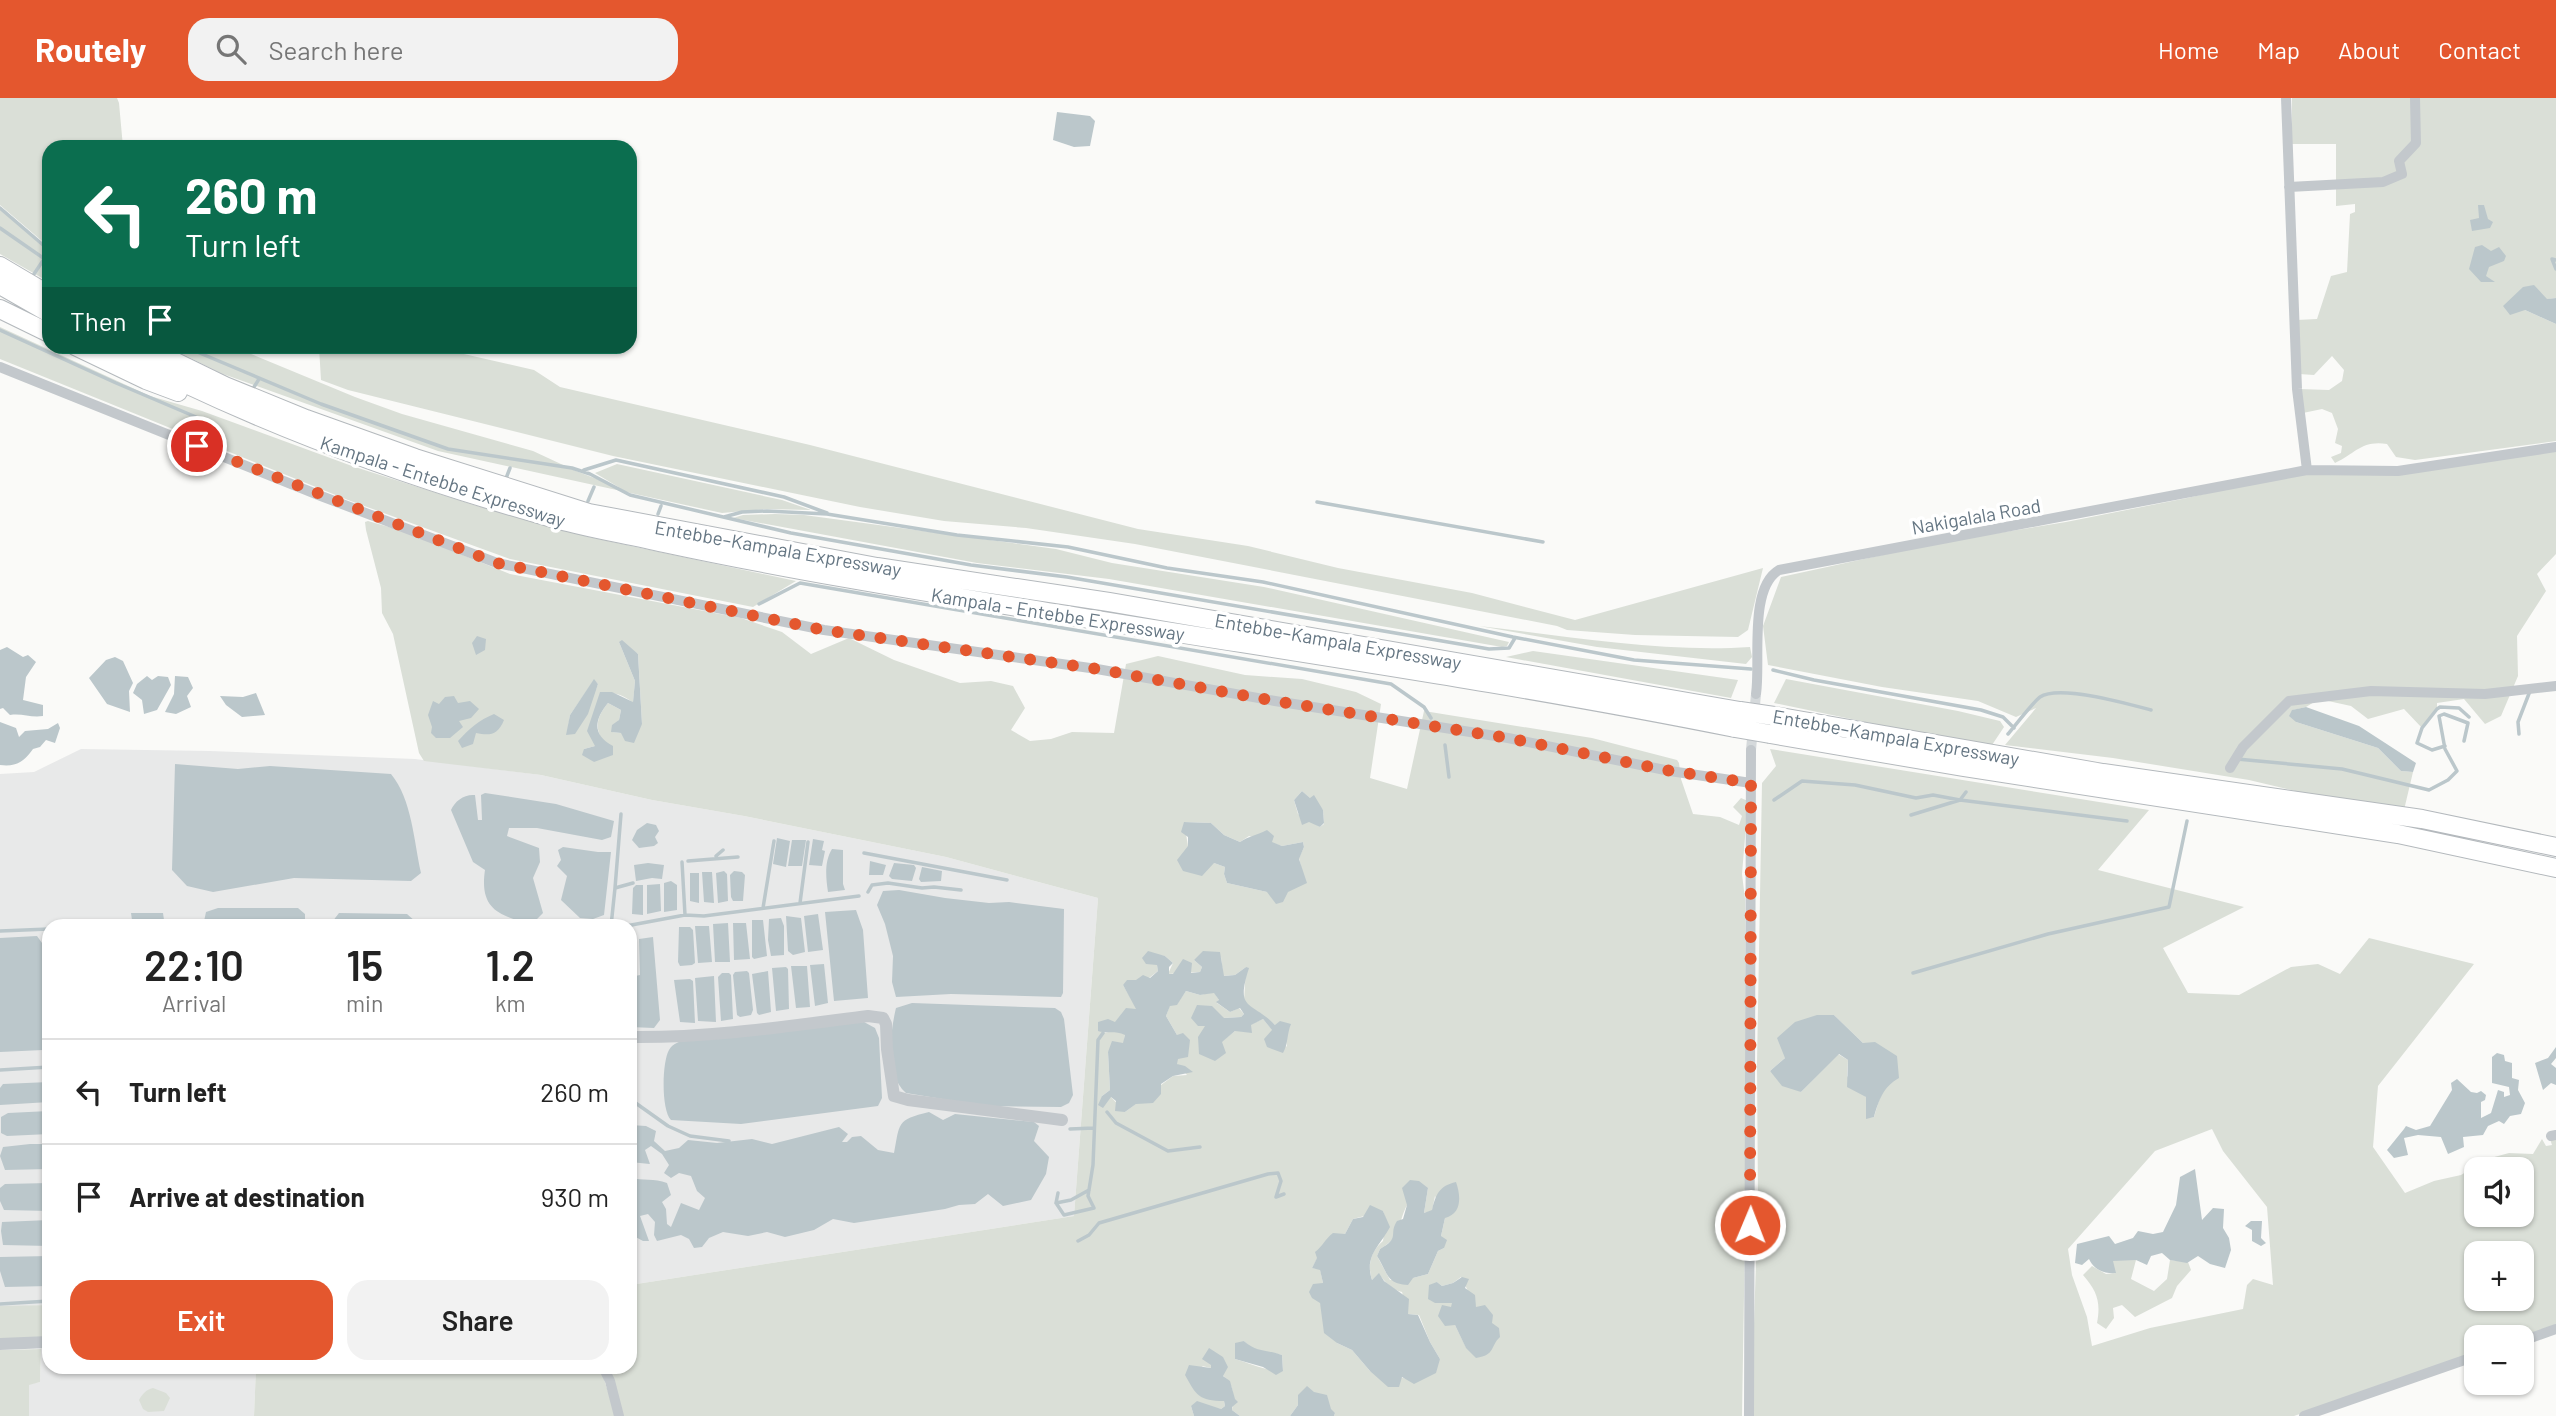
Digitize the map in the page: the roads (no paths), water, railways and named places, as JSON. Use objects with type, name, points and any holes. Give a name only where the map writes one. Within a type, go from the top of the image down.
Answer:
[{"type":"highway","points":[[0,266],[42,291]]},
{"type":"highway","points":[[0,285],[42,309]]},
{"type":"highway","points":[[0,309],[42,330]]},
{"type":"highway","points":[[92,354],[146,380],[229,412],[295,437],[310,437]]},
{"type":"highway","points":[[126,354],[197,390],[310,437]]},
{"type":"highway","name":"Entebbe–Kampala Expressway","points":[[159,354],[225,386],[306,419],[415,458],[589,513],[877,567],[1109,602],[1737,720],[1770,734],[1963,767],[2398,834],[2556,868]]},
{"type":"highway","name":"Kampala - Entebbe Expressway","points":[[310,437],[424,478],[553,519],[738,559],[914,591],[1599,701],[1737,720]]},
{"type":"highway","name":"Entebbe–Kampala Expressway","points":[[1737,720],[1774,716],[2103,774],[2422,819],[2556,847]]},
{"type":"street","points":[[2286,98],[2298,388],[2307,470]]},
{"type":"street","points":[[2289,187],[2383,182],[2402,174],[2399,160],[2416,143],[2415,98]]},
{"type":"street","points":[[0,367],[321,496],[497,563],[824,630],[1097,669],[1508,738],[1671,771],[1751,783]]},
{"type":"street","name":"Nakigalala Road","points":[[1756,694],[1759,661],[1757,626],[1767,583],[1779,570],[2307,470],[2398,471],[2556,447]]},
{"type":"street","points":[[2230,768],[2244,747],[2288,701],[2371,691],[2485,694],[2556,686]]},
{"type":"street","points":[[1749,1416],[1751,750]]},
{"type":"street","points":[[637,1037],[683,1037],[868,1016],[883,1018],[886,1024],[894,1096],[1062,1120]]},
{"type":"street","points":[[2534,1337],[2556,1329]]},
{"type":"street","points":[[0,1343],[42,1342]]},
{"type":"street","points":[[2304,1416],[2464,1360]]},
{"type":"street","points":[[606,1374],[619,1416]]},
{"type":"waterway","points":[[0,208],[42,244]]},
{"type":"waterway","points":[[0,228],[42,257]]},
{"type":"waterway","points":[[2556,260],[2552,259],[2556,269]]},
{"type":"waterway","points":[[34,274],[42,262]]},
{"type":"waterway","points":[[0,330],[42,349]]},
{"type":"waterway","points":[[53,354],[196,417]]},
{"type":"waterway","points":[[202,354],[321,404],[448,449],[572,468],[590,474],[630,495],[791,533],[1489,649],[1509,648],[1515,638]]},
{"type":"waterway","points":[[254,387],[259,379]]},
{"type":"waterway","points":[[584,470],[616,460],[784,497],[827,513]]},
{"type":"waterway","points":[[505,481],[510,468]]},
{"type":"waterway","points":[[588,501],[594,487]]},
{"type":"waterway","points":[[1317,502],[1543,542]]},
{"type":"waterway","points":[[658,514],[661,506]]},
{"type":"waterway","points":[[724,517],[742,512],[767,511],[827,514],[957,535],[1068,547],[1167,568],[1263,582],[1513,637],[1634,660],[1751,669]]},
{"type":"waterway","points":[[759,604],[800,583],[1391,684],[1424,707],[1431,718]]},
{"type":"waterway","points":[[1773,670],[1981,710],[2003,717],[2014,728]]},
{"type":"waterway","points":[[2519,734],[2518,722],[2530,691]]},
{"type":"waterway","points":[[2008,734],[2037,699],[2049,694],[2094,696],[2151,710]]},
{"type":"waterway","points":[[2445,746],[2432,750],[2417,743],[2422,728],[2437,709],[2459,708],[2469,717]]},
{"type":"waterway","points":[[2237,759],[2342,769],[2429,790],[2448,780],[2457,771],[2445,749],[2439,716],[2444,714],[2468,723],[2464,741]]},
{"type":"waterway","points":[[1445,745],[1449,777]]},
{"type":"waterway","points":[[1774,800],[1802,781],[1855,785],[1916,798],[1933,795],[2127,821]]},
{"type":"waterway","points":[[1911,815],[1960,800],[1966,792]]},
{"type":"waterway","points":[[615,888],[621,814]]},
{"type":"waterway","points":[[1913,973],[2048,934],[2169,907],[2187,821]]},
{"type":"waterway","points":[[763,908],[774,841]]},
{"type":"waterway","points":[[800,903],[808,842]]},
{"type":"waterway","points":[[716,856],[723,850]]},
{"type":"waterway","points":[[864,853],[1007,880]]},
{"type":"waterway","points":[[688,861],[738,857]]},
{"type":"waterway","points":[[682,862],[685,915]]},
{"type":"waterway","points":[[612,919],[615,888],[633,883]]},
{"type":"waterway","points":[[868,892],[872,885],[888,883],[961,890]]},
{"type":"waterway","points":[[637,924],[685,915],[704,916],[859,896]]},
{"type":"waterway","points":[[0,931],[42,929]]},
{"type":"waterway","points":[[1056,1203],[1064,1215],[1094,1208],[1088,1196],[1093,1165],[1098,1040],[1103,1033]]},
{"type":"waterway","points":[[0,1070],[42,1067]]},
{"type":"waterway","points":[[637,1104],[668,1126],[690,1136],[729,1141]]},
{"type":"waterway","points":[[1107,1112],[1116,1123],[1168,1151],[1200,1147]]},
{"type":"waterway","points":[[1070,1129],[1094,1128]]},
{"type":"waterway","points":[[1078,1241],[1089,1235],[1099,1223],[1268,1174],[1278,1173],[1281,1181],[1276,1197],[1284,1194]]},
{"type":"waterway","points":[[1058,1193],[1056,1203],[1071,1200],[1089,1190]]},
{"type":"waterway","points":[[0,1304],[42,1301]]},
{"type":"tunnel","points":[[1751,750],[1756,694]]}]
